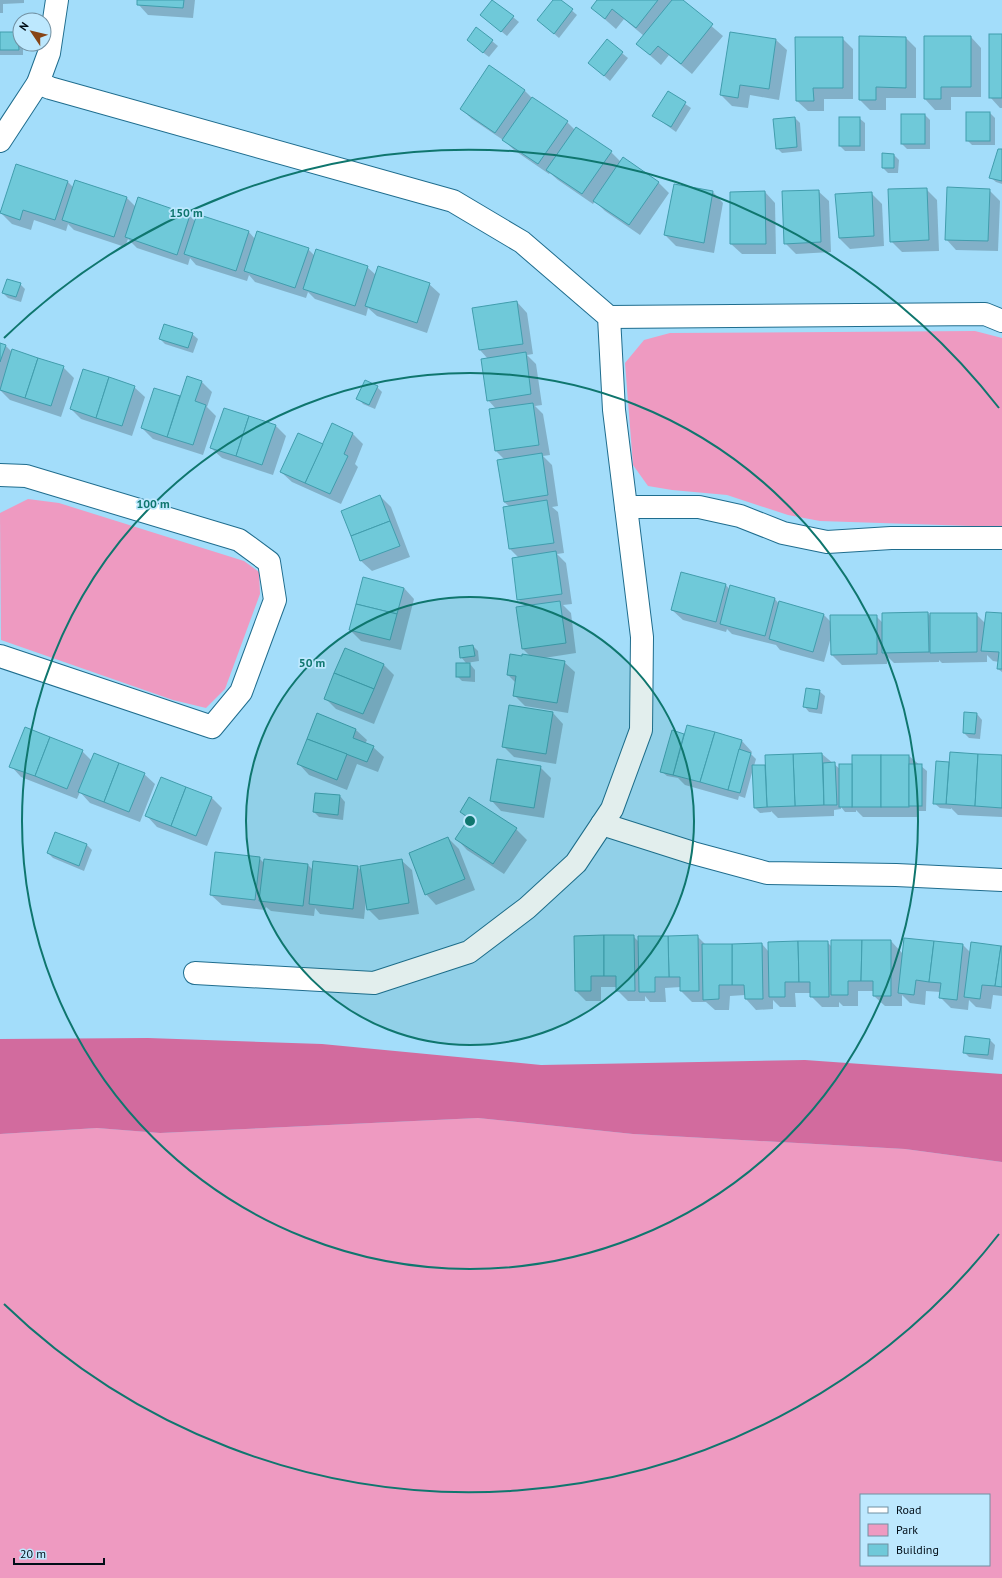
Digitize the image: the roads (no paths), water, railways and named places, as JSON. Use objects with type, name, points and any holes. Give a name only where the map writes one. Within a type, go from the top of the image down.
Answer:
[{"type":"street","points":[[0,141],[38,83],[49,53],[57,0]]},
{"type":"street","points":[[38,83],[50,88],[454,201],[522,242],[609,317],[985,314],[1002,321]]},
{"type":"street","points":[[195,973],[374,983],[469,952],[527,908],[576,863],[612,809],[641,730],[642,636],[614,410],[609,317]]},
{"type":"street","points":[[0,475],[26,476],[239,540],[269,562],[275,600],[241,692],[212,727],[0,656]]},
{"type":"street","points":[[626,507],[699,507],[740,516],[783,533],[827,542],[891,538],[1002,538]]},
{"type":"street","points":[[602,824],[693,853],[767,873],[896,875],[1002,880]]}]
